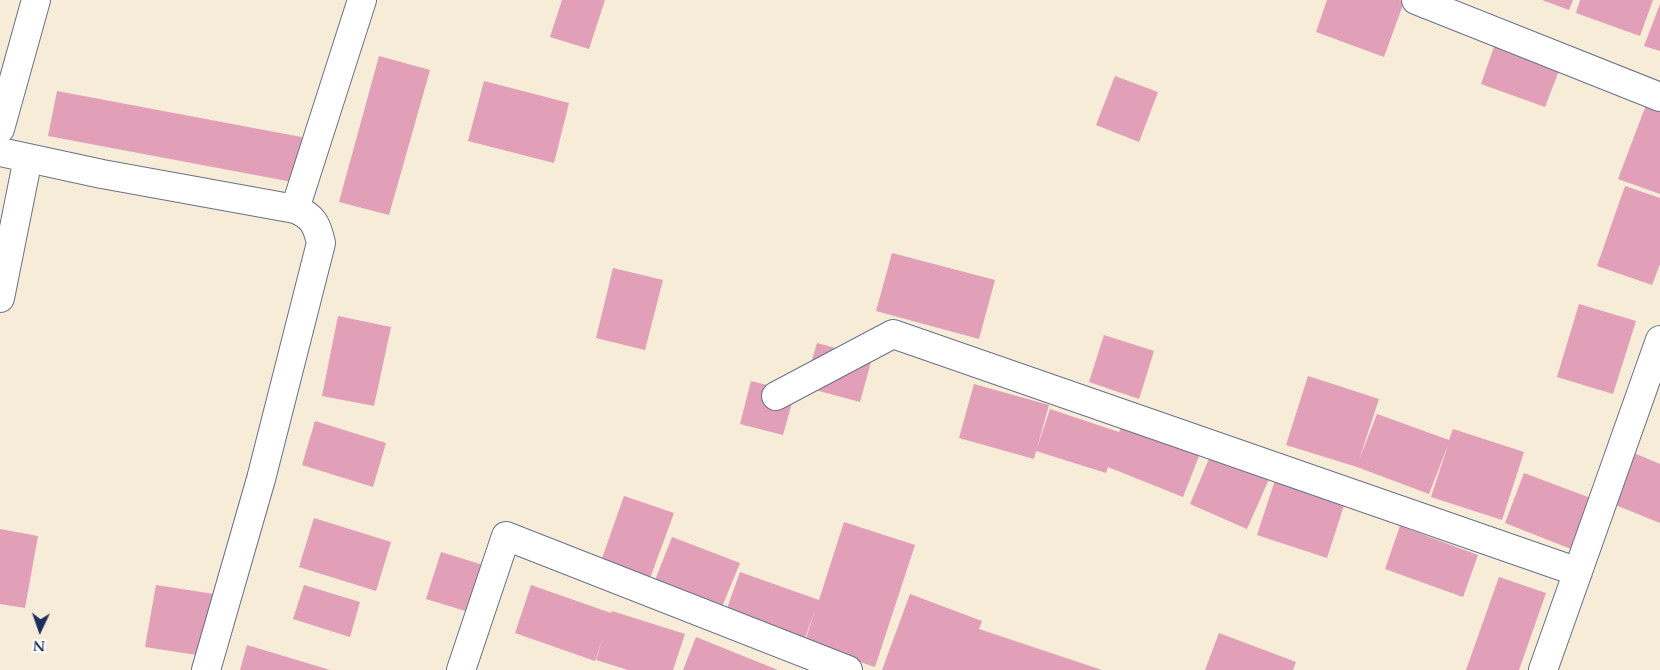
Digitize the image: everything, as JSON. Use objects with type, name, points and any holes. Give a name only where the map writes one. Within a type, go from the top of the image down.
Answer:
[{"type":"street","points":[[0,129],[36,0]]},
{"type":"street","points":[[295,209],[362,0]]},
{"type":"street","points":[[1416,0],[1660,96]]},
{"type":"street","points":[[0,152],[102,174],[295,209],[309,215],[318,227],[321,243],[261,480],[206,670]]},
{"type":"street","points":[[0,298],[28,158]]},
{"type":"street","points":[[776,396],[893,334],[1578,572]]},
{"type":"street","points":[[1543,670],[1660,340]]},
{"type":"street","points":[[461,670],[506,536],[848,670]]},
{"type":"building","points":[[562,0],[605,0],[589,49],[550,37]]},
{"type":"building","points":[[1327,0],[1399,0],[1404,2],[1384,57],[1316,32]]},
{"type":"building","points":[[1542,0],[1573,0],[1569,10]]},
{"type":"building","points":[[1580,0],[1653,0],[1640,36],[1576,13]]},
{"type":"building","points":[[1660,4],[1660,51],[1644,46]]},
{"type":"building","points":[[1495,44],[1560,68],[1545,107],[1481,84]]},
{"type":"building","points":[[379,56],[430,70],[389,215],[339,202]]},
{"type":"building","points":[[1115,76],[1158,92],[1139,142],[1096,125]]},
{"type":"building","points":[[484,81],[569,103],[554,163],[468,141]]},
{"type":"building","points":[[57,91],[312,139],[303,184],[48,136]]},
{"type":"building","points":[[1646,105],[1660,110],[1660,194],[1618,179]]},
{"type":"building","points":[[1625,186],[1660,198],[1660,264],[1652,285],[1597,266]]},
{"type":"building","points":[[892,253],[995,280],[979,339],[876,311]]},
{"type":"building","points":[[613,268],[663,280],[645,350],[596,338]]},
{"type":"building","points":[[1579,304],[1636,321],[1613,394],[1557,377]]},
{"type":"building","points":[[338,316],[391,327],[374,406],[322,396]]},
{"type":"building","points":[[1104,335],[1154,351],[1139,399],[1089,382]]},
{"type":"building","points":[[817,343],[872,358],[860,402],[804,387]]},
{"type":"building","points":[[1308,376],[1379,399],[1359,460],[1377,414],[1449,440],[1453,429],[1524,452],[1502,520],[1431,497],[1448,445],[1429,494],[1357,467],[1286,445]]},
{"type":"building","points":[[751,381],[795,392],[783,435],[740,424]]},
{"type":"building","points":[[974,384],[1049,405],[1037,448],[1050,409],[1119,432],[1122,425],[1199,456],[1183,497],[1108,467],[1106,473],[1036,451],[1034,459],[959,438]]},
{"type":"building","points":[[315,421],[386,443],[373,487],[302,465]]},
{"type":"building","points":[[1634,453],[1660,464],[1660,523],[1613,504]]},
{"type":"building","points":[[1211,454],[1269,479],[1247,529],[1190,504]]},
{"type":"building","points":[[1524,473],[1596,500],[1576,551],[1505,523]]},
{"type":"building","points":[[1277,474],[1347,496],[1327,558],[1257,535]]},
{"type":"building","points":[[624,496],[674,513],[649,581],[600,564]]},
{"type":"building","points":[[314,518],[391,542],[376,591],[299,567]]},
{"type":"building","points":[[844,522],[915,545],[875,667],[804,644],[815,611],[803,643],[725,614],[740,572],[819,600]]},
{"type":"building","points":[[1400,526],[1478,555],[1463,597],[1385,569]]},
{"type":"building","points":[[0,529],[38,536],[25,608],[0,604]]},
{"type":"building","points":[[672,537],[740,563],[719,614],[652,588]]},
{"type":"building","points":[[441,552],[496,569],[482,616],[426,599]]},
{"type":"building","points":[[1499,577],[1546,593],[1519,670],[1466,670]]},
{"type":"building","points":[[156,585],[214,594],[203,656],[145,647]]},
{"type":"building","points":[[304,585],[360,602],[350,637],[293,619]]},
{"type":"building","points":[[531,585],[611,613],[612,611],[685,634],[673,670],[628,670],[596,660],[603,637],[595,661],[515,633]]},
{"type":"building","points":[[910,594],[982,621],[979,629],[1102,670],[882,670]]},
{"type":"building","points":[[1219,633],[1296,662],[1293,670],[1205,670]]},
{"type":"building","points":[[696,637],[778,670],[683,670]]},
{"type":"building","points":[[247,645],[330,670],[240,670]]}]
